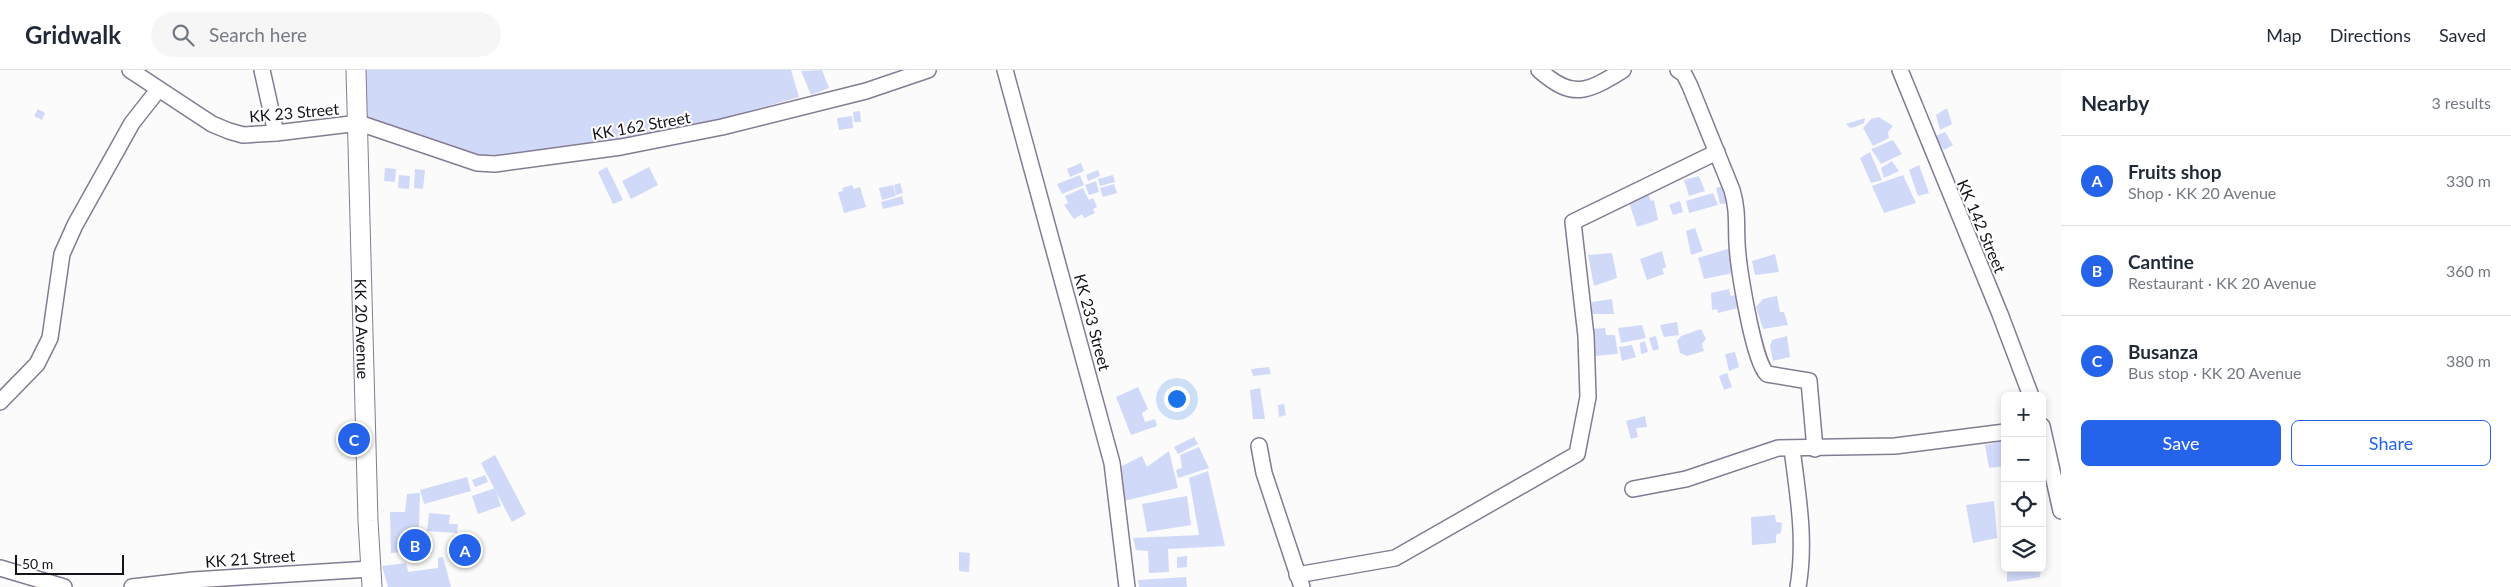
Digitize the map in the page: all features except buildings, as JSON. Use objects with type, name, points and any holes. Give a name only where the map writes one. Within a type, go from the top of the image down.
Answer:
[{"type":"main road","name":"KK 20 Avenue","points":[[356,70],[371,578]]},
{"type":"street","name":"KK 23 Street","points":[[130,70],[212,124],[243,135],[359,123]]},
{"type":"street","points":[[262,70],[276,133]]},
{"type":"street","name":"KK 162 Street","points":[[359,123],[478,163],[495,164],[621,147],[722,128],[866,91],[928,70]]},
{"type":"street","name":"KK 233 Street","points":[[1005,70],[1112,463],[1127,587]]},
{"type":"street","points":[[1539,70],[1570,90],[1577,91],[1600,84],[1623,70]]},
{"type":"street","points":[[1678,70],[1684,74],[1690,86],[1737,207],[1736,243],[1759,363],[1767,374],[1808,381],[1815,449]]},
{"type":"street","name":"KK 142 Street","points":[[1900,70],[2000,314],[2029,392]]},
{"type":"street","points":[[0,402],[37,364],[42,356],[50,338],[62,254],[75,225],[132,123],[158,90]]},
{"type":"street","points":[[1259,446],[1264,473],[1300,581],[1395,558],[1577,454],[1588,396],[1586,336],[1573,222],[1717,152]]},
{"type":"street","points":[[1633,488],[1686,479],[1771,450],[1815,449],[1831,446],[1895,446],[2001,433]]},
{"type":"street","points":[[2044,437],[2061,511]]},
{"type":"street","points":[[1792,449],[1802,529],[1803,558],[1798,587]]},
{"type":"street","points":[[0,568],[64,587]]},
{"type":"street","name":"KK 21 Street","points":[[132,587],[193,580],[371,578]]},
{"type":"place","name":"Busanza","points":[[354,439]]},
{"type":"place","name":"Cantine","points":[[415,545]]},
{"type":"place","name":"Fruits shop","points":[[465,550]]}]
